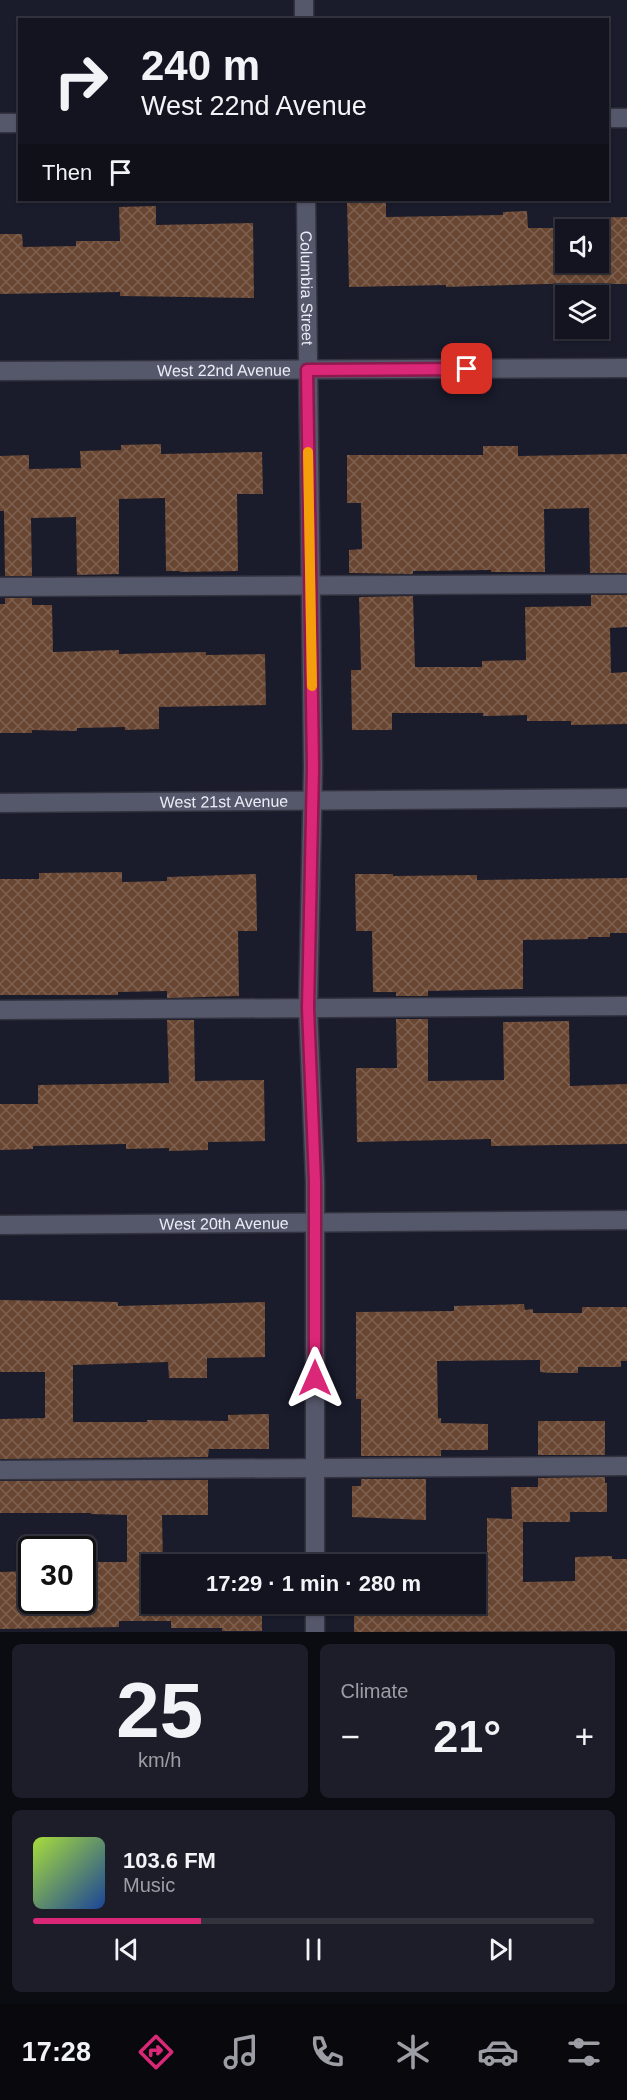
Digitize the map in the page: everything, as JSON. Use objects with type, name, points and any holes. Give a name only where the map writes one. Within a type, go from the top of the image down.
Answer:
[{"type":"street","points":[[304,0],[304,18]]},
{"type":"street","points":[[609,118],[627,118]]},
{"type":"street","points":[[0,123],[18,123]]},
{"type":"street","name":"Columbia Street","points":[[306,201],[312,801],[308,1008],[315,1222],[315,1554]]},
{"type":"street","name":"West 22nd Avenue","points":[[0,371],[627,368]]},
{"type":"street","points":[[0,587],[627,584]]},
{"type":"street","name":"West 21st Avenue","points":[[0,803],[627,798]]},
{"type":"street","points":[[0,1010],[627,1006]]},
{"type":"street","name":"West 20th Avenue","points":[[0,1225],[627,1220]]},
{"type":"street","points":[[0,1470],[627,1466]]},
{"type":"street","points":[[315,1614],[315,1632]]},
{"type":"building","points":[[347,201],[386,201],[386,217],[503,215],[503,212],[527,211],[528,228],[555,228],[555,273],[609,273],[609,219],[576,218],[627,217],[627,284],[446,287],[446,285],[349,287]]},
{"type":"building","points":[[156,206],[156,225],[253,223],[254,298],[120,296],[120,292],[0,294],[0,234],[22,234],[23,247],[76,246],[76,241],[120,241],[119,207]]},
{"type":"building","points":[[161,444],[161,454],[262,452],[263,494],[237,494],[238,571],[166,571],[165,498],[119,499],[119,574],[77,575],[76,517],[31,518],[32,576],[5,576],[4,511],[0,511],[0,456],[29,455],[29,469],[81,468],[80,451],[121,450],[121,445]]},
{"type":"building","points":[[483,446],[518,446],[518,456],[627,454],[627,573],[590,573],[589,508],[544,509],[545,572],[491,572],[491,570],[413,571],[413,574],[349,573],[349,550],[362,549],[361,503],[347,503],[347,455],[483,455]]},
{"type":"building","points":[[591,595],[627,595],[627,627],[610,628],[611,673],[627,672],[627,724],[571,725],[571,721],[527,721],[527,715],[392,713],[392,730],[352,730],[351,670],[361,670],[359,597],[413,596],[415,667],[482,667],[482,661],[526,660],[525,607],[591,606]]},
{"type":"building","points":[[5,598],[32,598],[32,605],[52,605],[53,652],[119,650],[119,654],[206,652],[206,655],[265,654],[266,705],[159,707],[159,729],[77,728],[77,731],[32,730],[32,733],[0,733],[0,604],[5,604]]},
{"type":"building","points":[[122,872],[122,882],[167,881],[167,877],[256,874],[257,931],[238,931],[239,996],[167,998],[167,991],[118,992],[118,995],[0,995],[0,879],[39,879],[39,873]]},
{"type":"building","points":[[355,874],[477,875],[477,880],[627,878],[627,933],[610,933],[610,937],[588,937],[588,939],[523,940],[523,989],[428,991],[428,996],[396,996],[396,992],[373,992],[372,931],[356,931]]},
{"type":"building","points":[[396,1019],[428,1019],[428,1081],[504,1080],[503,1022],[569,1021],[570,1086],[627,1084],[627,1144],[491,1146],[491,1139],[357,1142],[356,1068],[397,1068]]},
{"type":"building","points":[[167,1020],[194,1020],[195,1081],[264,1080],[265,1141],[208,1142],[208,1150],[126,1149],[126,1144],[33,1146],[33,1149],[0,1150],[0,1104],[38,1104],[38,1085],[169,1083]]},
{"type":"building","points":[[0,1300],[118,1302],[118,1306],[265,1302],[265,1357],[207,1358],[207,1378],[169,1378],[168,1362],[73,1365],[73,1422],[228,1421],[228,1415],[269,1414],[269,1449],[209,1449],[208,1457],[0,1459],[0,1419],[45,1418],[45,1372],[0,1372]]},
{"type":"building","points":[[524,1304],[525,1310],[533,1309],[533,1313],[582,1313],[582,1307],[627,1307],[627,1361],[621,1361],[621,1367],[578,1367],[578,1373],[552,1373],[540,1372],[540,1360],[437,1361],[438,1418],[441,1418],[441,1423],[488,1424],[488,1450],[441,1450],[441,1456],[361,1456],[361,1399],[356,1399],[356,1312],[454,1311],[454,1306]]},
{"type":"building","points":[[538,1421],[605,1421],[605,1455],[538,1455]]},
{"type":"building","points":[[605,1477],[607,1512],[570,1512],[570,1522],[523,1522],[523,1582],[575,1581],[575,1557],[612,1556],[612,1559],[627,1559],[627,1631],[354,1632],[354,1614],[486,1614],[487,1518],[512,1519],[511,1487],[538,1487],[538,1478]]},
{"type":"building","points":[[361,1479],[426,1479],[426,1520],[352,1517],[352,1486],[361,1486]]},
{"type":"building","points":[[208,1480],[208,1515],[162,1515],[163,1554],[141,1554],[141,1614],[262,1614],[262,1631],[171,1628],[171,1621],[119,1621],[119,1627],[0,1629],[0,1572],[18,1571],[18,1614],[96,1614],[96,1562],[127,1562],[127,1515],[0,1513],[0,1481]]},
{"type":"slow traffic","points":[[308,452],[312,686]]},
{"type":"route","points":[[315,1378],[315,1181],[308,1008],[313,768],[307,370],[467,369]]}]
